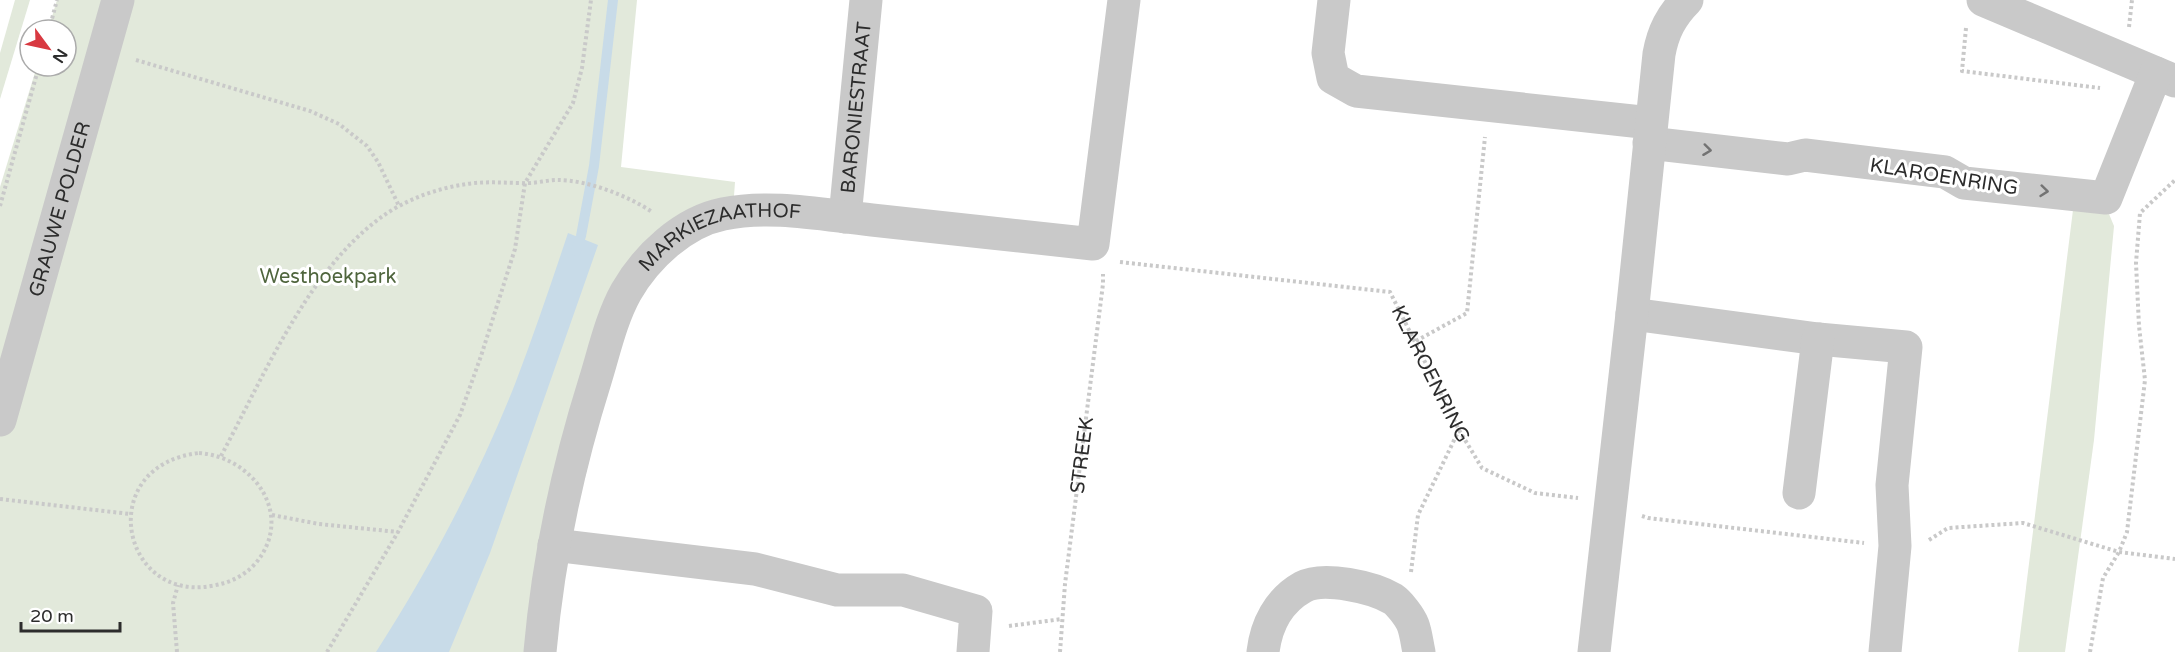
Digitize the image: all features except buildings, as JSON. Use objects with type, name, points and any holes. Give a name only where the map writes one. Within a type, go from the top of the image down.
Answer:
[{"type":"street","name":"GRAUWE POLDER","points":[[0,420],[118,0]]},
{"type":"street","name":"BARONIESTRAAT","points":[[845,217],[866,0]]},
{"type":"street","points":[[1101,257],[1124,0]]},
{"type":"street","name":"KLAROENRING","points":[[1334,0],[1328,53],[1333,78],[1356,92],[1488,105],[1788,159],[1805,155],[1945,172],[1964,183],[2106,198],[2160,83]]},
{"type":"street","points":[[1594,652],[1662,37],[1669,22],[1687,0]]},
{"type":"street","points":[[1974,12],[2160,83]]},
{"type":"street","name":"MARKIEZAATHOF","points":[[540,652],[545,594],[575,447],[613,324],[626,292],[644,266],[663,246],[677,236],[698,223],[721,214],[752,209],[845,217],[1101,257]]},
{"type":"street","points":[[1632,314],[1818,339],[1906,347],[1892,485],[1895,546],[1885,652]]},
{"type":"street","points":[[1799,493],[1818,339]]},
{"type":"street","points":[[554,545],[755,569],[837,590],[903,590],[976,611],[974,639]]},
{"type":"street","points":[[1263,652],[1265,634],[1281,604],[1304,586],[1330,583],[1364,587],[1394,600],[1413,624],[1419,652]]},
{"type":"path","points":[[52,18],[57,0]]},
{"type":"path","points":[[327,652],[398,532],[452,434],[460,415],[514,249],[525,183],[573,103],[582,68],[591,0]]},
{"type":"path","points":[[1974,12],[1962,71],[2160,83]]},
{"type":"path","points":[[103,50],[310,111],[331,120],[354,134],[367,146],[399,206]]},
{"type":"path","points":[[0,206],[36,78]]},
{"type":"path","points":[[1416,341],[1467,313],[1488,105]]},
{"type":"path","points":[[221,456],[288,329],[316,287],[359,236],[377,220],[399,206],[432,192],[465,184],[558,180],[612,192],[648,208],[677,236]]},
{"type":"path","points":[[2090,652],[2103,578],[2119,552],[2127,532],[2145,380],[2137,284],[2140,213],[2175,180]]},
{"type":"path","name":"KLAROENRING","points":[[1101,257],[1390,292],[1459,430],[1482,468],[1535,493],[1611,501]]},
{"type":"path","name":"STREEK","points":[[1060,652],[1062,618],[1103,284],[1101,257]]},
{"type":"path","points":[[1394,600],[1409,586],[1418,515],[1459,430]]},
{"type":"path","points":[[199,453],[221,456],[239,467],[255,482],[268,500],[273,523],[268,543],[257,562],[242,576],[224,584],[204,588],[178,585],[156,573],[142,558],[132,538],[130,514],[132,504],[143,484],[167,462],[199,453]]},
{"type":"path","points":[[0,499],[130,514]]},
{"type":"path","points":[[272,515],[319,524],[398,532]]},
{"type":"path","points":[[177,652],[172,603],[178,585]]},
{"type":"path","points":[[974,639],[1010,626],[1062,618]]},
{"type":"green space","points":[[15,0],[30,0],[25,18],[18,18],[18,40],[0,99],[0,53]]},
{"type":"green space","points":[[57,0],[103,0],[0,371],[0,187],[33,78],[78,78],[78,18],[52,18]]},
{"type":"green space","name":"Westhoekpark","points":[[119,0],[637,0],[621,167],[735,182],[734,196],[647,243],[531,652],[0,652],[0,432]]},
{"type":"green space","points":[[2073,210],[2109,214],[2114,226],[2094,440],[2065,652],[2018,652]]},
{"type":"water","points":[[568,233],[598,245],[490,553],[449,652],[376,652],[434,555],[501,419]]},
{"type":"waterway","points":[[576,251],[594,166],[613,0]]}]
